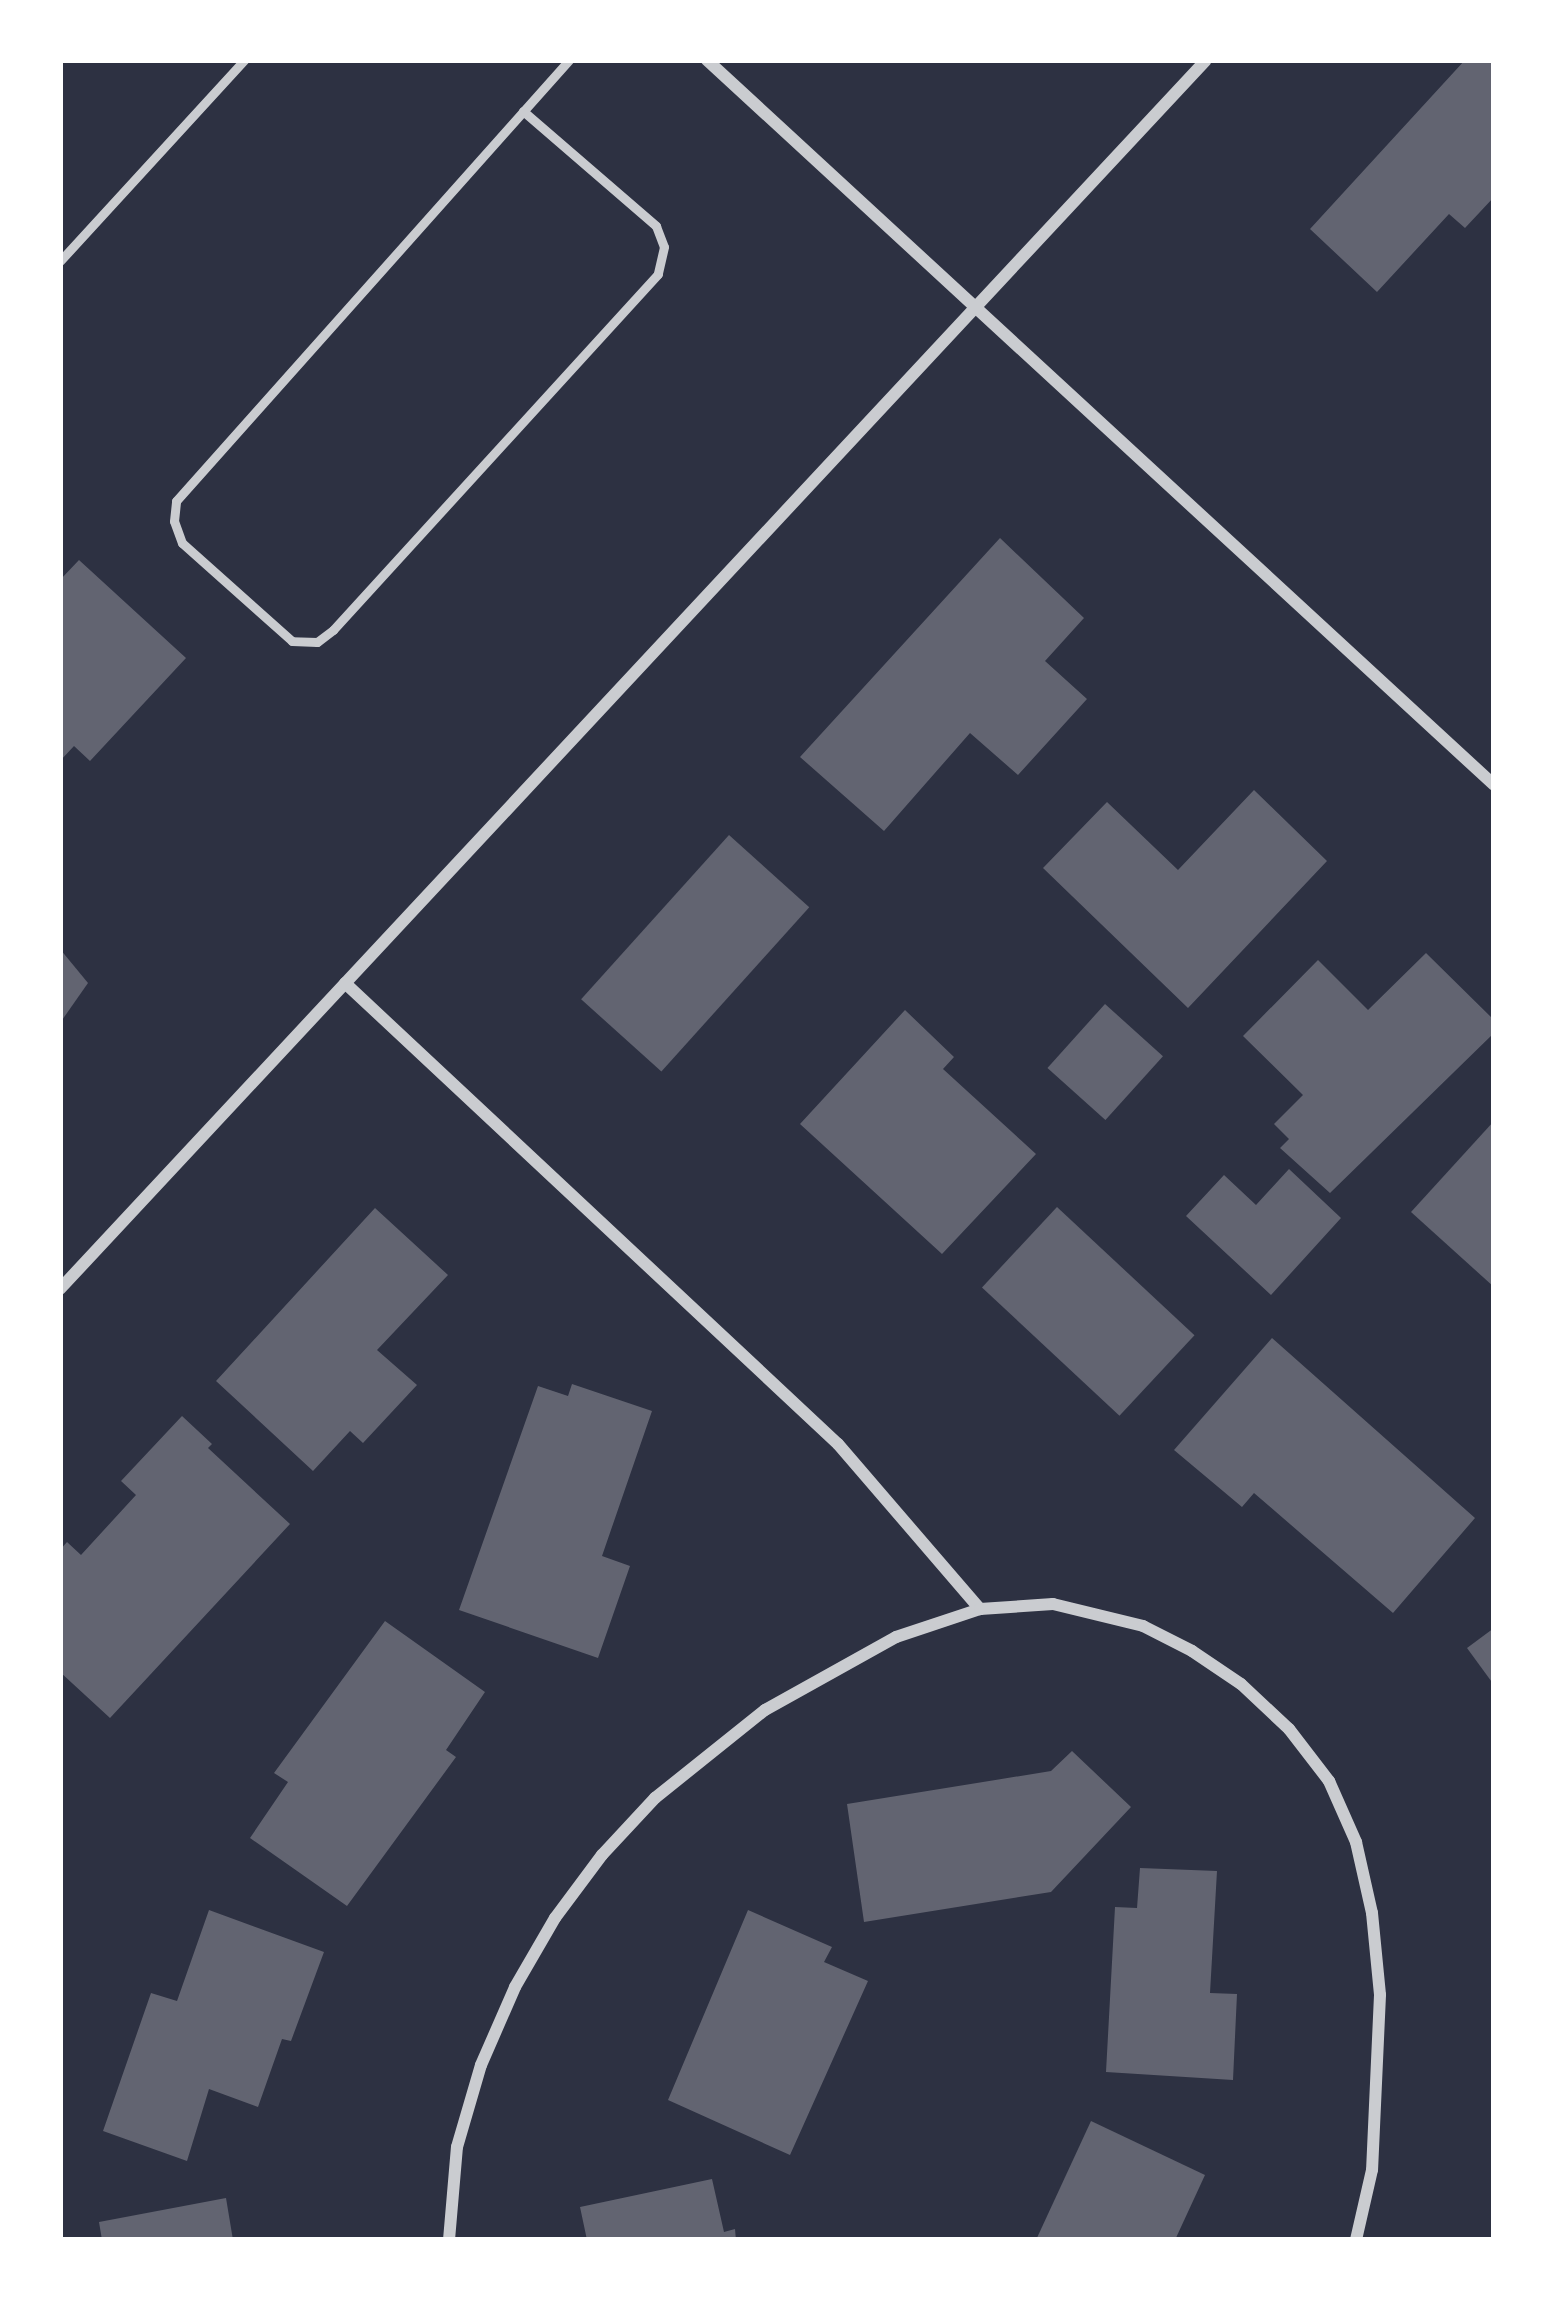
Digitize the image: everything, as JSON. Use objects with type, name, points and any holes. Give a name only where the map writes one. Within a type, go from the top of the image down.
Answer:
[{"type":"street","points":[[707,60],[1494,785]]},
{"type":"street","points":[[60,1288],[1206,60]]},
{"type":"street","points":[[345,983],[838,1444],[980,1609]]},
{"type":"street","points":[[449,2240],[457,2147],[481,2066],[515,1988],[555,1918],[602,1855],[655,1798],[765,1710],[896,1637],[980,1609],[1053,1604],[1143,1626],[1241,1684],[1289,1729],[1329,1781],[1364,1878],[1380,1995],[1372,2170],[1356,2240]]},
{"type":"lane","points":[[60,261],[244,60]]},
{"type":"lane","points":[[523,111],[656,226],[664,247],[658,274],[333,629],[317,642],[292,641],[182,543],[174,521],[176,501],[568,60]]},
{"type":"building","points":[[1465,60],[1494,60],[1494,197],[1465,228],[1449,214],[1377,292],[1310,229]]},
{"type":"building","points":[[1000,538],[1084,618],[1045,661],[1087,699],[1018,775],[970,733],[884,831],[800,757]]},
{"type":"building","points":[[79,560],[186,658],[90,761],[74,746],[60,761],[60,580]]},
{"type":"building","points":[[1254,790],[1327,861],[1188,1008],[1043,868],[1107,802],[1178,870]]},
{"type":"building","points":[[729,835],[809,907],[661,1072],[581,999]]},
{"type":"building","points":[[60,949],[88,983],[60,1023]]},
{"type":"building","points":[[1426,953],[1494,1020],[1494,1033],[1330,1193],[1280,1148],[1289,1139],[1274,1124],[1303,1095],[1243,1036],[1318,960],[1368,1010]]},
{"type":"building","points":[[1105,1004],[1163,1056],[1105,1120],[1047,1068]]},
{"type":"building","points":[[905,1010],[954,1057],[943,1069],[1036,1154],[942,1254],[800,1124]]},
{"type":"building","points":[[1494,1121],[1494,1287],[1411,1212]]},
{"type":"building","points":[[1289,1169],[1341,1218],[1271,1295],[1186,1216],[1224,1175],[1256,1205]]},
{"type":"building","points":[[1057,1207],[1194,1335],[1119,1416],[982,1287]]},
{"type":"building","points":[[375,1208],[448,1275],[377,1350],[417,1385],[363,1443],[350,1431],[313,1471],[216,1381]]},
{"type":"building","points":[[1272,1338],[1475,1518],[1393,1613],[1254,1493],[1242,1507],[1174,1450]]},
{"type":"building","points":[[572,1384],[652,1411],[602,1556],[630,1566],[598,1658],[459,1610],[538,1386],[568,1396]]},
{"type":"building","points":[[182,1416],[212,1444],[208,1448],[290,1524],[110,1718],[60,1672],[60,1550],[67,1542],[81,1555],[136,1495],[121,1481]]},
{"type":"building","points":[[385,1621],[485,1692],[446,1750],[456,1757],[347,1906],[250,1838],[288,1782],[274,1773]]},
{"type":"building","points":[[1494,1628],[1494,1685],[1467,1648]]},
{"type":"building","points":[[1072,1751],[1131,1807],[1051,1892],[864,1922],[847,1804],[1051,1771]]},
{"type":"building","points":[[1140,1868],[1217,1871],[1210,1993],[1237,1994],[1233,2080],[1106,2072],[1115,1907],[1137,1908]]},
{"type":"building","points":[[209,1910],[324,1952],[291,2041],[282,2039],[258,2107],[209,2089],[187,2161],[103,2131],[151,1993],[177,2001]]},
{"type":"building","points":[[748,1910],[832,1947],[824,1962],[868,1981],[790,2155],[668,2100]]},
{"type":"building","points":[[1091,2121],[1205,2175],[1175,2240],[1036,2240]]},
{"type":"building","points":[[712,2179],[724,2232],[735,2229],[736,2240],[587,2240],[580,2207]]},
{"type":"building","points":[[226,2198],[233,2240],[102,2240],[99,2222]]}]
